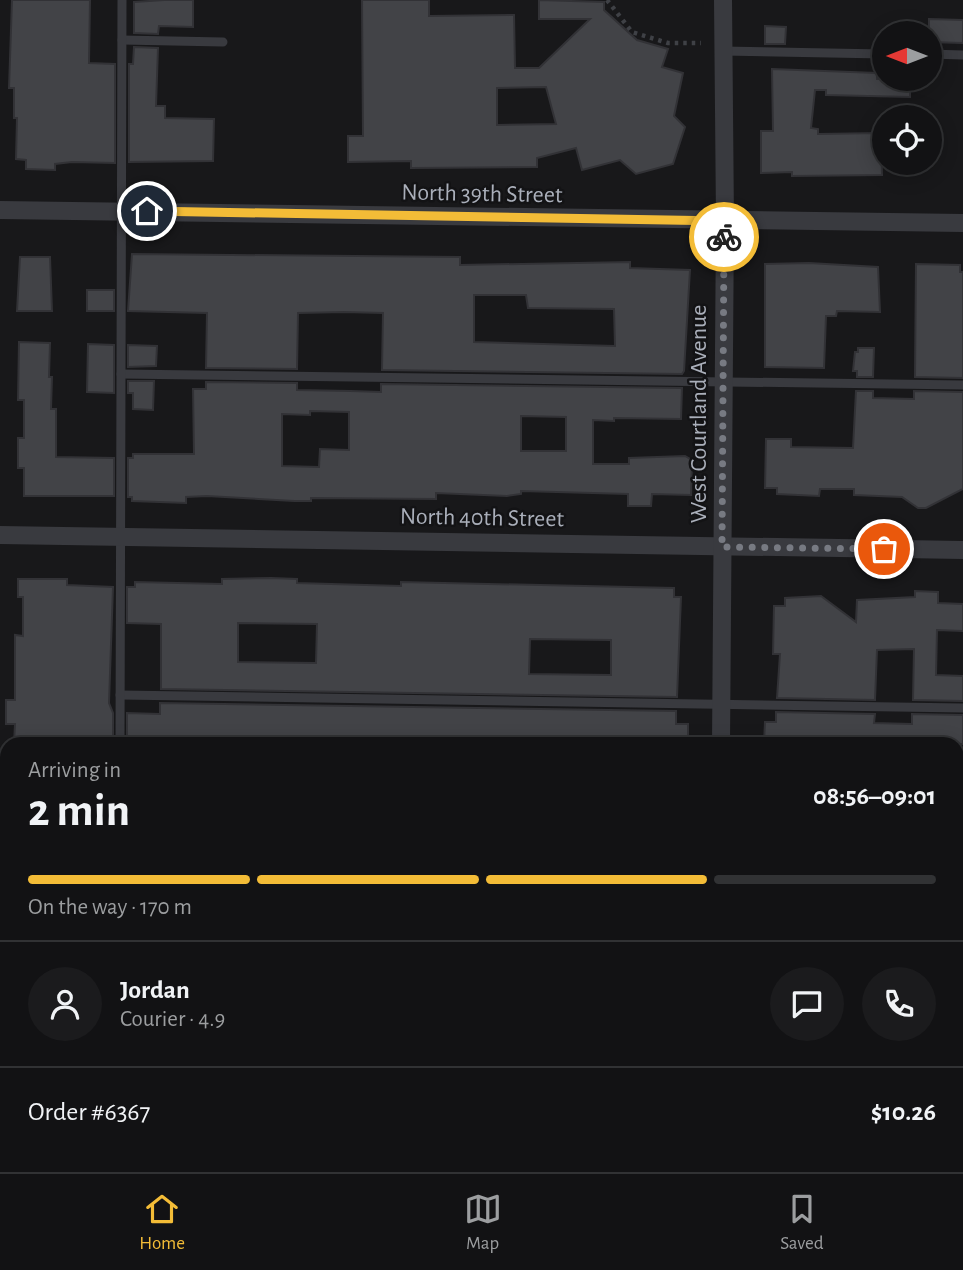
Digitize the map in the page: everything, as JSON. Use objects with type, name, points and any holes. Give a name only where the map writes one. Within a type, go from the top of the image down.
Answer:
[{"type":"street","name":"West Courtland Avenue","points":[[722,737],[725,221],[723,0]]},
{"type":"street","name":"North 39th Street","points":[[0,210],[963,223]]},
{"type":"street","name":"North 40th Street","points":[[0,535],[963,550]]},
{"type":"lane","points":[[120,737],[122,0]]},
{"type":"lane","points":[[122,40],[223,43]]},
{"type":"lane","points":[[723,51],[872,54]]},
{"type":"lane","points":[[942,54],[963,55]]},
{"type":"lane","points":[[121,374],[963,385]]},
{"type":"lane","points":[[120,695],[963,708]]},
{"type":"path","points":[[607,0],[632,32],[667,43],[701,43]]},
{"type":"building","points":[[12,0],[90,0],[89,63],[115,64],[115,163],[72,162],[55,164],[55,170],[26,169],[26,160],[16,159],[17,118],[14,118],[14,88],[9,88]]},
{"type":"building","points":[[193,0],[193,27],[159,26],[158,34],[134,33],[134,2]]},
{"type":"building","points":[[362,0],[429,0],[429,16],[514,15],[515,68],[539,68],[590,19],[539,19],[539,0],[604,2],[604,10],[637,40],[668,49],[662,67],[683,73],[674,116],[685,127],[673,164],[636,174],[620,160],[582,170],[576,148],[537,158],[537,167],[411,168],[411,161],[348,162],[348,136],[363,136]],"holes":[[[546,87],[556,124],[497,125],[497,88]]]},
{"type":"building","points":[[963,20],[963,43],[942,42],[942,21],[929,21]]},
{"type":"building","points":[[765,26],[786,27],[785,44],[765,44]]},
{"type":"building","points":[[134,47],[158,48],[156,106],[165,106],[165,118],[214,119],[213,161],[129,162],[129,64],[133,64]]},
{"type":"building","points":[[772,69],[872,73],[872,91],[910,91],[910,97],[826,95],[826,90],[815,90],[811,128],[818,129],[818,134],[872,133],[872,175],[882,175],[792,176],[792,172],[761,173],[761,131],[773,131]]},
{"type":"building","points":[[132,254],[460,257],[460,265],[630,262],[630,268],[690,270],[682,374],[382,370],[383,313],[344,312],[298,313],[297,369],[206,368],[207,313],[128,311]],"holes":[[[474,295],[526,295],[528,308],[614,309],[615,346],[474,342]]]},
{"type":"building","points":[[20,257],[50,257],[52,311],[17,311]]},
{"type":"building","points":[[809,263],[878,267],[880,312],[837,311],[836,316],[826,316],[824,368],[765,367],[765,264]]},
{"type":"building","points":[[916,264],[960,265],[960,272],[963,272],[963,378],[915,377]]},
{"type":"building","points":[[87,290],[114,290],[114,311],[87,311]]},
{"type":"building","points":[[19,342],[50,343],[49,377],[52,377],[51,409],[56,409],[56,457],[114,458],[114,496],[24,496],[24,468],[18,468],[18,438],[24,438],[24,400],[18,400]]},
{"type":"building","points":[[88,344],[114,345],[114,393],[87,392]]},
{"type":"building","points":[[128,345],[157,346],[156,366],[128,367]]},
{"type":"building","points":[[858,348],[874,348],[873,377],[857,377],[857,371],[853,371]]},
{"type":"building","points":[[128,381],[154,381],[153,410],[133,409],[133,393],[128,393]]},
{"type":"building","points":[[206,382],[297,383],[297,390],[381,392],[381,384],[682,388],[681,419],[593,420],[593,464],[629,464],[629,458],[685,456],[692,460],[691,495],[652,494],[651,506],[628,506],[628,494],[521,491],[521,494],[507,496],[436,493],[436,499],[311,498],[311,501],[294,501],[207,496],[186,497],[186,503],[132,501],[132,497],[128,497],[128,458],[133,458],[133,454],[194,454],[193,389],[206,389]],"holes":[[[310,411],[349,412],[349,450],[320,449],[319,467],[282,466],[282,414],[310,415]],[[521,416],[566,417],[566,451],[521,451]]]},
{"type":"building","points":[[856,391],[873,391],[873,398],[914,399],[914,391],[963,392],[963,489],[926,508],[918,508],[902,497],[854,495],[854,489],[820,489],[819,496],[777,494],[777,488],[765,488],[766,439],[791,439],[791,447],[853,448]]},
{"type":"building","points":[[18,579],[67,579],[67,585],[113,587],[109,703],[113,713],[113,736],[14,737],[15,724],[6,724],[6,700],[15,700],[15,635],[23,636],[23,597],[18,597]]},
{"type":"building","points":[[222,579],[297,579],[297,583],[401,586],[401,582],[674,588],[674,597],[681,597],[677,697],[161,689],[161,624],[127,623],[127,587],[135,587],[135,582],[222,584]],"holes":[[[238,623],[317,624],[316,663],[238,662]],[[530,639],[611,640],[611,675],[529,674]]]},
{"type":"building","points":[[915,591],[938,592],[938,603],[963,604],[963,631],[937,630],[936,675],[963,676],[963,701],[913,700],[914,649],[877,650],[875,700],[777,698],[780,654],[773,654],[774,606],[785,606],[785,598],[821,596],[856,622],[857,600],[915,597]]},
{"type":"building","points":[[160,703],[676,711],[676,724],[688,724],[688,737],[127,736],[127,713],[160,714]]},
{"type":"building","points":[[776,712],[875,714],[874,723],[912,724],[912,714],[963,715],[963,737],[764,737],[765,722],[776,722]]},
{"type":"way so far","points":[[724,237],[722,547],[884,549]]},
{"type":"route","points":[[147,211],[725,221],[724,237]]}]
